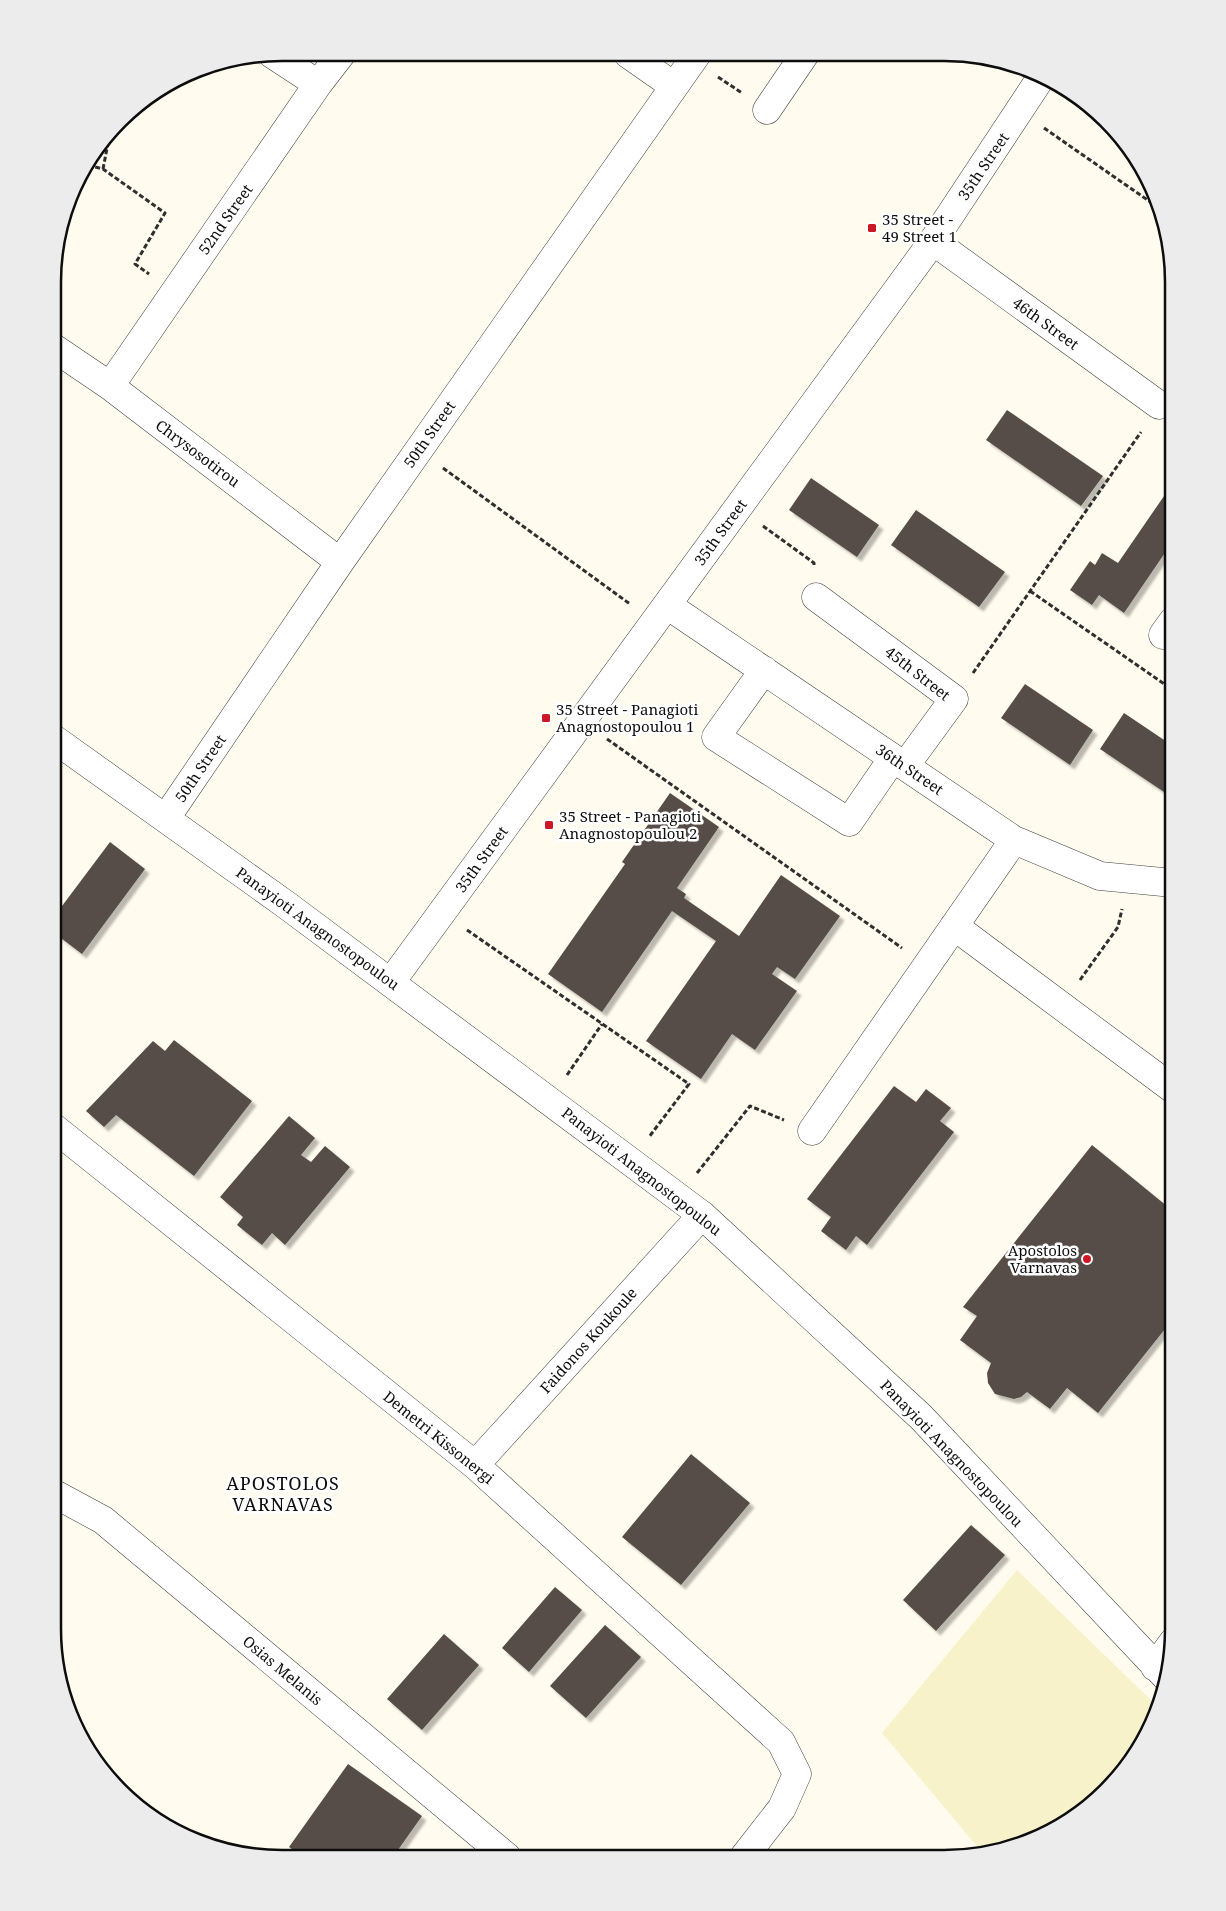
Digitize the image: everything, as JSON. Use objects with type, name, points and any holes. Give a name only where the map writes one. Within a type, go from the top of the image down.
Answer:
[{"type":"street","points":[[283,61],[318,84]]},
{"type":"street","name":"52nd Street","points":[[110,386],[336,61]]},
{"type":"street","points":[[638,61],[674,86]]},
{"type":"street","name":"50th Street","points":[[166,818],[340,562],[692,61]]},
{"type":"street","points":[[768,110],[801,61]]},
{"type":"street","name":"35th Street","points":[[391,982],[933,241],[1038,82]]},
{"type":"street","name":"46th Street","points":[[933,241],[1159,405]]},
{"type":"street","name":"Chrysosotirou","points":[[61,353],[110,386],[340,562]]},
{"type":"street","name":"45th Street","points":[[764,670],[716,736],[849,822],[954,699],[816,597]]},
{"type":"street","name":"36th Street","points":[[661,614],[764,670],[1014,840],[1100,876],[1165,882]]},
{"type":"street","name":"Panayioti Anagnostopoulou","points":[[61,744],[391,982],[702,1215],[921,1417],[1161,1672]]},
{"type":"street","points":[[812,1131],[1014,840]]},
{"type":"street","points":[[954,926],[1165,1083]]},
{"type":"street","name":"Demetri Kissonergi","points":[[61,1133],[475,1465],[781,1742],[797,1774],[782,1808],[749,1850]]},
{"type":"street","name":"Faidonos Koukoule","points":[[475,1465],[702,1215]]},
{"type":"street","name":"Osias Melanis","points":[[61,1497],[103,1520],[499,1850]]},
{"type":"path","points":[[701,61],[768,110]]},
{"type":"path","points":[[1019,111],[1150,201]]},
{"type":"path","points":[[103,169],[107,148]]},
{"type":"path","points":[[94,167],[103,169],[165,213],[135,264],[156,278]]},
{"type":"path","points":[[954,699],[1159,405]]},
{"type":"path","points":[[418,450],[661,614]]},
{"type":"path","points":[[738,508],[814,563],[816,597]]},
{"type":"path","points":[[1030,590],[1165,684]]},
{"type":"path","points":[[582,721],[927,966]]},
{"type":"path","points":[[1062,1006],[1118,927],[1128,879]]},
{"type":"path","points":[[442,912],[689,1084],[630,1161]]},
{"type":"path","points":[[549,1100],[602,1024]]},
{"type":"path","points":[[678,1197],[750,1106],[812,1131]]},
{"type":"shaded area","points":[[1017,1570],[1152,1702],[1142,1727],[1128,1752],[1110,1775],[1090,1795],[1067,1813],[1042,1827],[1015,1838],[978,1847],[882,1733]]},
{"type":"building","points":[[1007,410],[1103,476],[1081,506],[986,440]]},
{"type":"building","points":[[811,478],[879,525],[857,557],[789,510]]},
{"type":"building","points":[[1164,496],[1165,553],[1124,613],[1099,595],[1092,605],[1070,590],[1090,561],[1095,565],[1102,553],[1118,563]]},
{"type":"building","points":[[916,510],[1005,572],[979,607],[891,545]]},
{"type":"building","points":[[1025,684],[1093,730],[1070,765],[1001,718]]},
{"type":"building","points":[[1124,713],[1165,741],[1165,793],[1100,749]]},
{"type":"building","points":[[670,793],[719,827],[677,888],[686,894],[684,898],[739,936],[781,875],[840,916],[795,979],[777,967],[772,974],[797,991],[755,1050],[732,1034],[701,1079],[646,1041],[716,941],[672,911],[602,1012],[548,974],[625,864],[622,862]]},
{"type":"building","points":[[110,842],[145,869],[82,954],[61,938],[61,907]]},
{"type":"building","points":[[174,1040],[252,1101],[194,1176],[116,1115],[104,1127],[86,1111],[153,1041],[165,1051]]},
{"type":"building","points":[[894,1086],[916,1102],[926,1089],[951,1108],[940,1121],[954,1132],[867,1245],[856,1236],[846,1250],[821,1231],[831,1217],[807,1199]]},
{"type":"building","points":[[289,1116],[315,1138],[301,1155],[311,1162],[325,1146],[350,1167],[285,1245],[272,1233],[262,1245],[237,1225],[243,1217],[220,1197]]},
{"type":"building","name":"Apostolos Varnavas","points":[[1092,1145],[1165,1204],[1165,1329],[1098,1413],[1067,1388],[1050,1409],[1027,1392],[1021,1397],[1014,1399],[995,1394],[988,1383],[987,1373],[991,1363],[960,1340],[977,1316],[963,1307]]},
{"type":"building","points":[[691,1454],[750,1503],[681,1585],[622,1537]]},
{"type":"building","points":[[971,1525],[1005,1555],[936,1631],[903,1600]]},
{"type":"building","points":[[555,1587],[582,1610],[529,1672],[502,1648]]},
{"type":"building","points":[[605,1625],[641,1657],[586,1718],[550,1686]]},
{"type":"building","points":[[444,1634],[479,1665],[422,1730],[387,1699]]},
{"type":"building","points":[[348,1764],[422,1816],[398,1850],[293,1850],[289,1847]]},
{"type":"place","name":"35 Street - 49 Street 1","points":[[872,228]]},
{"type":"place","name":"35 Street - Panagioti Anagnostopoulou 1","points":[[546,718]]},
{"type":"place","name":"35 Street - Panagioti Anagnostopoulou 2","points":[[549,825]]},
{"type":"place","name":"Apostolos Varnavas","points":[[1087,1259]]},
{"type":"district","name":"APOSTOLOS VARNAVAS","points":[[283,1494]]}]
